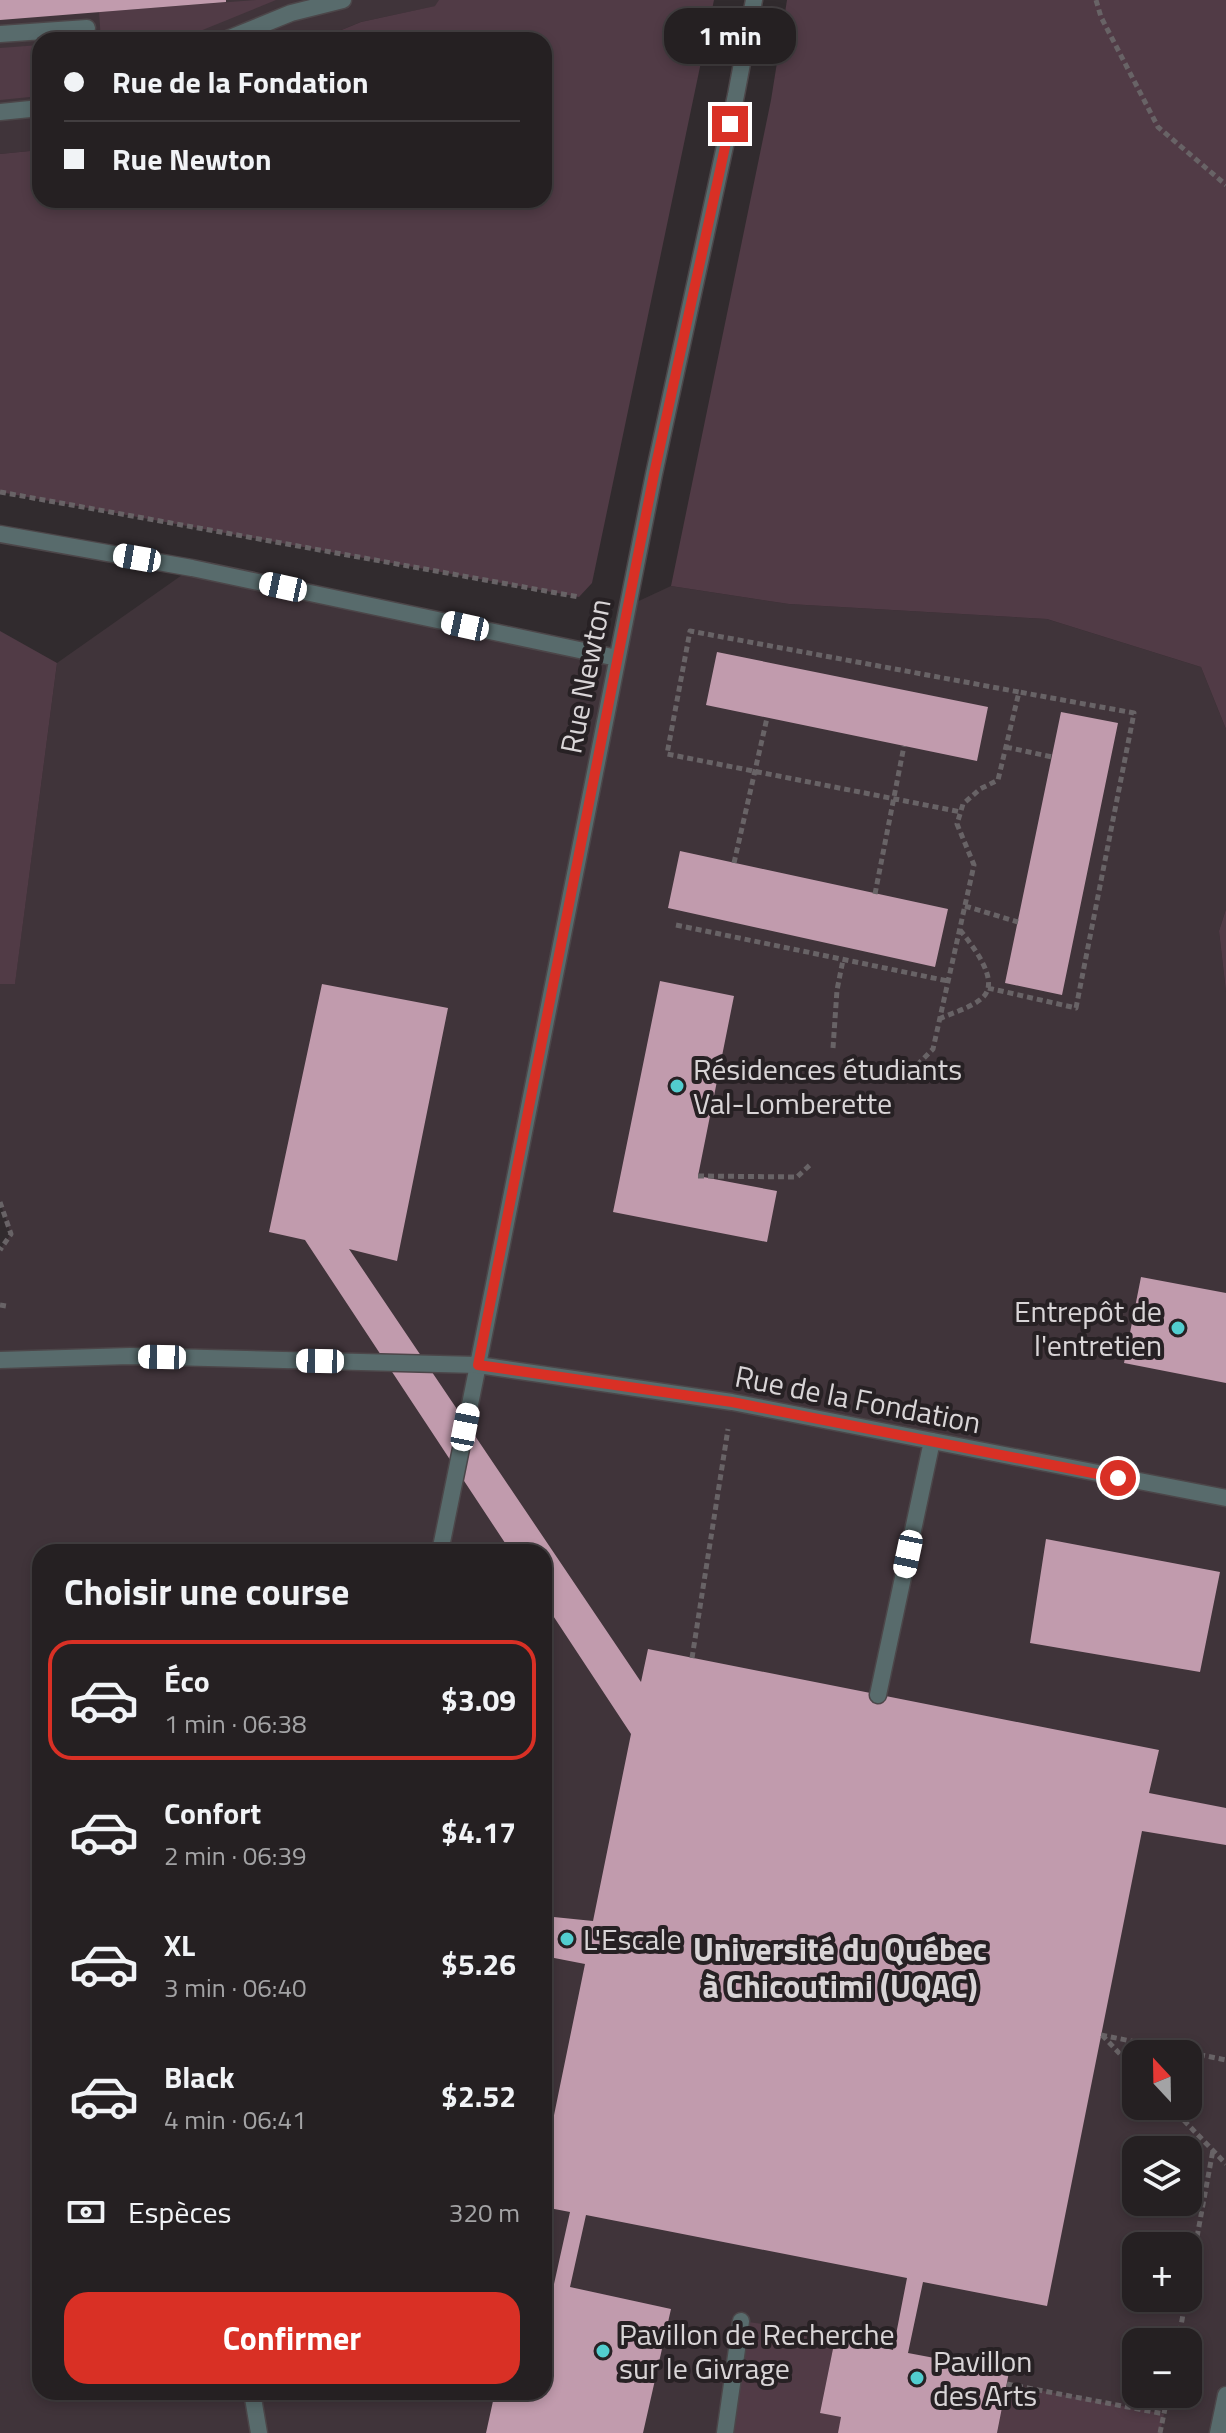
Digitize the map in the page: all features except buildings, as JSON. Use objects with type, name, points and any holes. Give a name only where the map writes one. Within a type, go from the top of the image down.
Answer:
[{"type":"street","points":[[245,32],[291,13],[343,0]]},
{"type":"street","name":"Rue Newton","points":[[442,1544],[617,658],[754,0]]},
{"type":"street","points":[[0,34],[87,28]]},
{"type":"street","points":[[0,112],[32,109]]},
{"type":"street","points":[[0,534],[192,568],[617,658]]},
{"type":"street","name":"Rue de la Fondation","points":[[0,1360],[130,1356],[478,1365],[732,1402],[1226,1498]]},
{"type":"street","points":[[878,1695],[932,1441]]},
{"type":"street","points":[[725,2433],[741,2321]]},
{"type":"street","points":[[1218,2433],[1226,2395]]},
{"type":"street","points":[[253,2400],[259,2433]]},
{"type":"path","points":[[1096,0],[1101,17],[1158,127],[1226,185]]},
{"type":"path","points":[[0,492],[579,597]]},
{"type":"path","points":[[961,812],[667,754],[690,631],[1134,713],[1076,1008],[988,988]]},
{"type":"path","points":[[917,1065],[933,1049],[974,865],[957,824],[963,804],[980,789],[998,780],[1019,692]]},
{"type":"path","points":[[734,863],[767,718]]},
{"type":"path","points":[[875,894],[904,746]]},
{"type":"path","points":[[1006,747],[1052,757]]},
{"type":"path","points":[[965,906],[1018,922]]},
{"type":"path","points":[[676,925],[948,981]]},
{"type":"path","points":[[939,1019],[983,998],[988,988],[982,958],[959,930]]},
{"type":"path","points":[[833,1048],[837,990],[843,960]]},
{"type":"path","points":[[698,1176],[797,1177],[811,1164]]},
{"type":"path","points":[[0,1202],[11,1234],[0,1250]]},
{"type":"path","points":[[692,1658],[732,1402]]},
{"type":"path","points":[[1122,2057],[1101,2035],[1126,2040]]},
{"type":"path","points":[[1202,2055],[1226,2060]]},
{"type":"path","points":[[1184,2120],[1226,2164]]},
{"type":"path","points":[[1198,2232],[1213,2150]]},
{"type":"path","points":[[1007,2384],[1164,2414]]},
{"type":"path","points":[[1160,2433],[1165,2408]]},
{"type":"shaded area","points":[[0,0],[464,0],[361,22],[337,32],[32,32],[32,151],[0,154]]},
{"type":"shaded area","points":[[276,0],[198,32],[100,32],[99,12]]},
{"type":"shaded area","points":[[439,0],[714,0],[592,583],[579,597],[0,492],[0,154],[32,151],[32,208],[552,208],[552,32],[337,32],[361,22],[435,6]]},
{"type":"shaded area","points":[[787,0],[1226,0],[1226,729],[1201,667],[1047,619],[789,604],[671,586],[771,100]]},
{"type":"shaded area","points":[[32,46],[32,97],[0,100],[0,48]]},
{"type":"shaded area","points":[[192,568],[617,658],[628,606],[671,586],[789,604],[1047,619],[1201,667],[1226,729],[1226,909],[1219,931],[1226,992],[1226,2433],[0,2433],[0,1250],[11,1234],[0,1202],[0,984],[15,983],[57,663]]},
{"type":"shaded area","points":[[0,631],[57,663],[15,984],[0,984]]},
{"type":"shaded area","points":[[1226,909],[1226,992],[1219,931]]},
{"type":"shaded area","points":[[741,2321],[836,2334],[820,2413],[862,2421],[859,2433],[725,2433]]},
{"type":"shaded area","points":[[1007,2384],[1164,2414],[1160,2433],[997,2433]]},
{"type":"place","name":"Résidences étudiants Val-Lomberette","points":[[677,1086]]},
{"type":"place","name":"Entrepôt de l'entretien","points":[[1178,1328]]},
{"type":"place","name":"L'Escale","points":[[567,1939]]},
{"type":"place","name":"Pavillon de Recherche sur le Givrage","points":[[603,2351]]},
{"type":"place","name":"Pavillon des Arts","points":[[917,2378]]},
{"type":"district","name":"Université du Québec à Chicoutimi (UQAC)","points":[[840,1968]]},
{"type":"route","points":[[730,124],[654,474],[478,1365],[732,1402],[1118,1478]]}]
